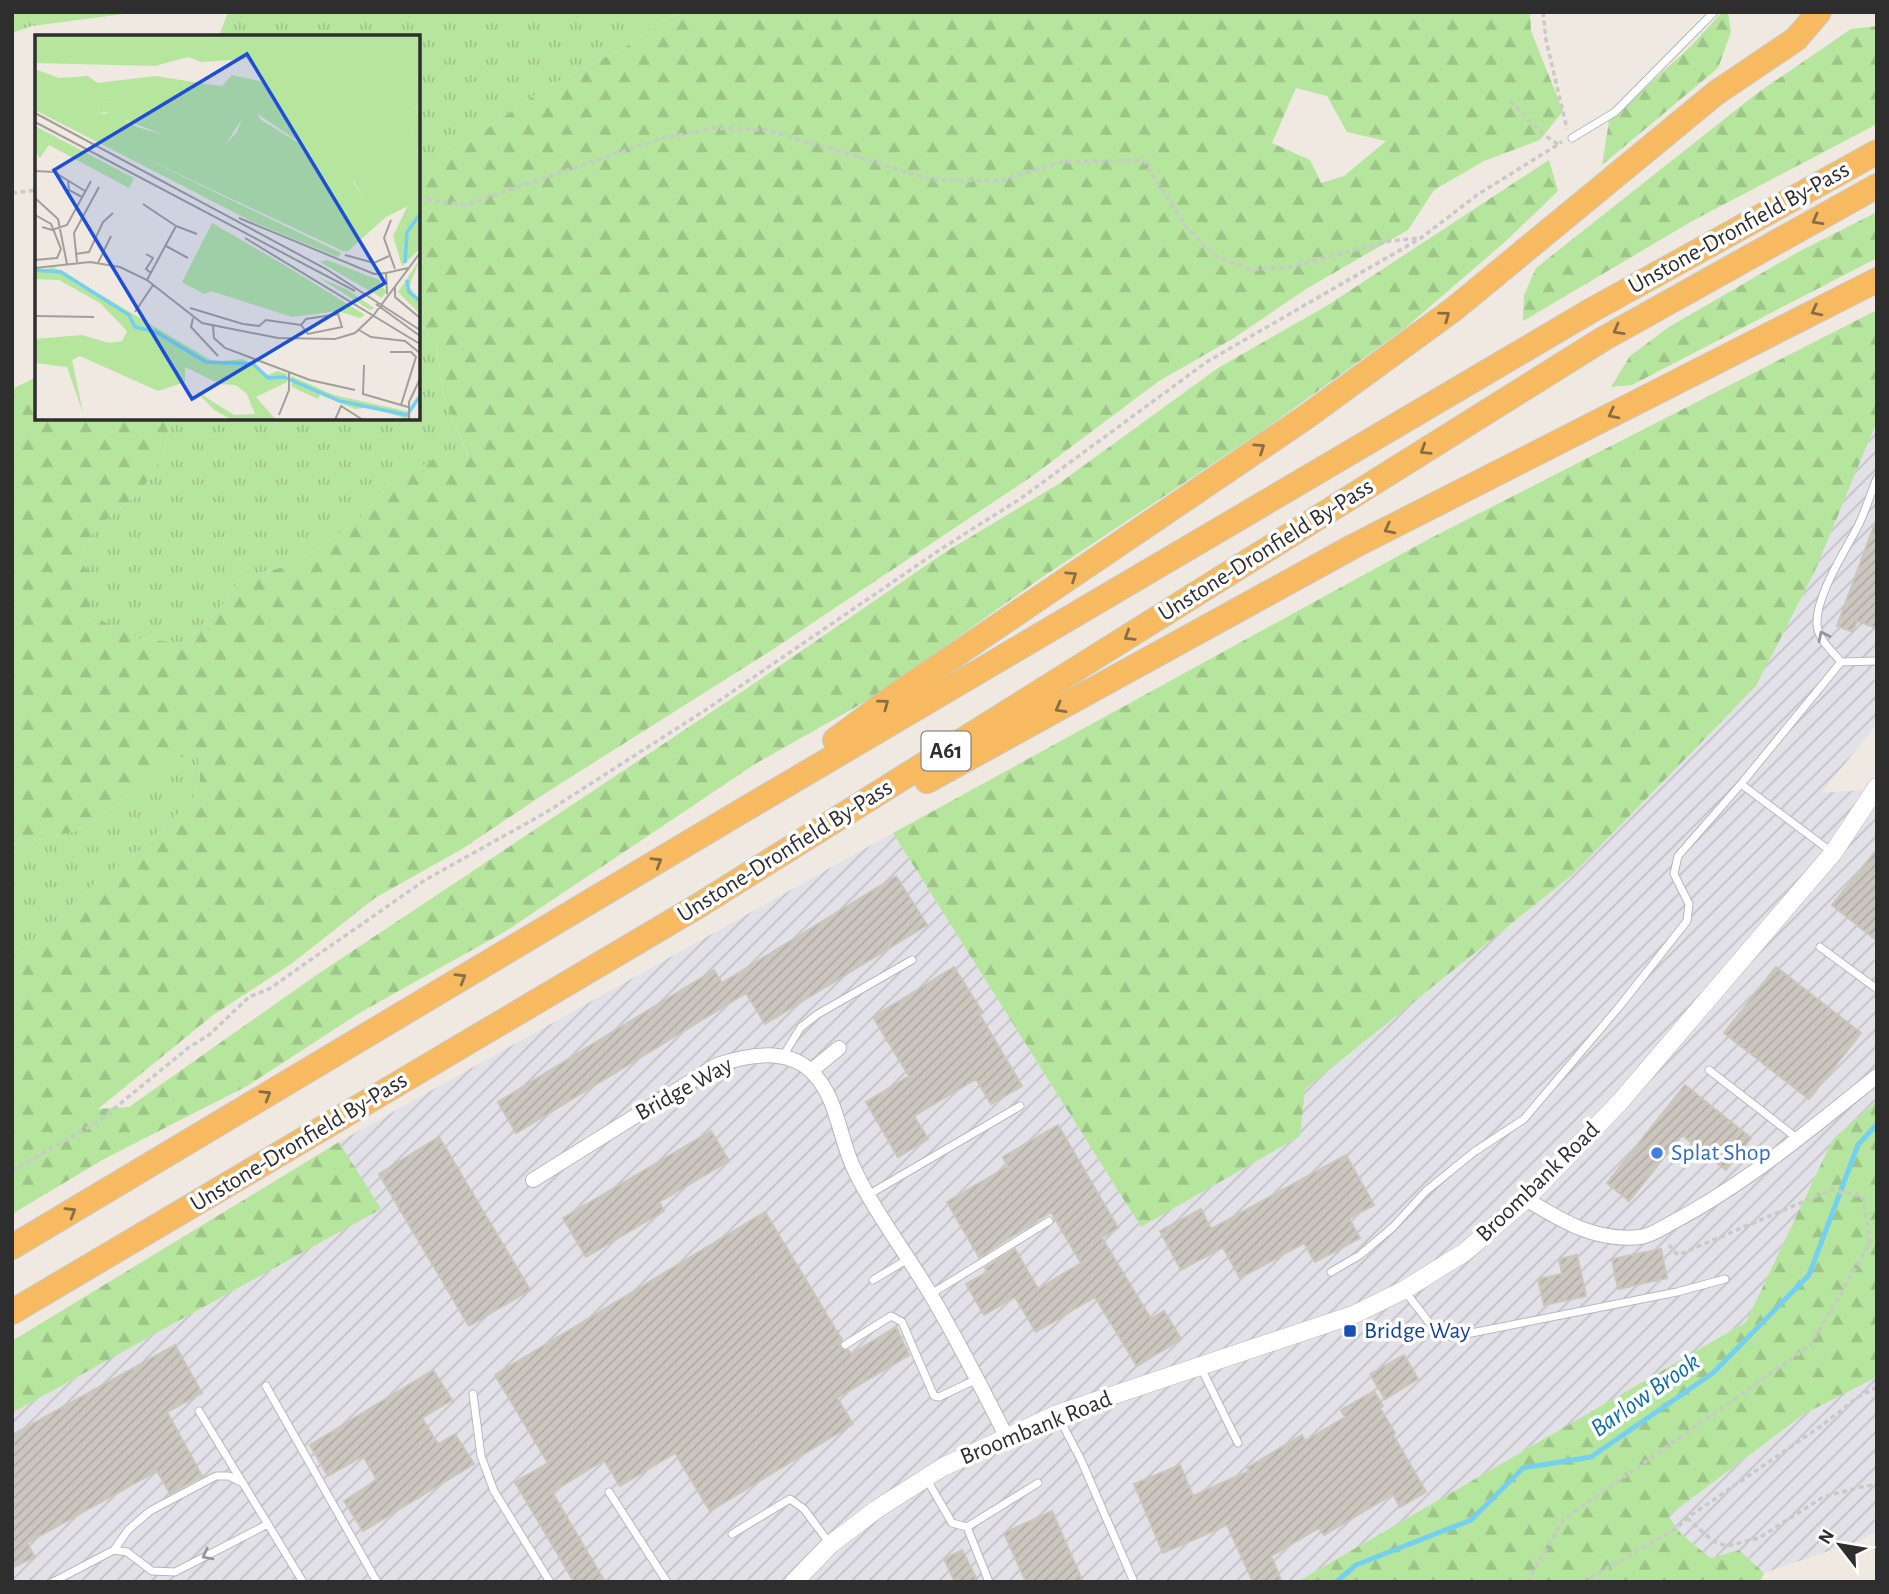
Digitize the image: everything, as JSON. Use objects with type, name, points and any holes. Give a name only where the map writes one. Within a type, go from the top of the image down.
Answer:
[{"type":"highway","name":"A61","points":[[730,818],[895,696],[1295,425],[1454,309],[1716,93],[1796,39],[1819,12]]},
{"type":"highway","name":"Unstone-Dronfield By-Pass","points":[[12,1247],[730,818],[1580,317],[1877,152]]},
{"type":"highway","name":"Unstone-Dronfield By-Pass","points":[[12,1312],[698,906],[1603,339],[1877,186]]},
{"type":"highway","name":"A61","points":[[698,906],[1354,546],[1877,280]]},
{"type":"street","name":"Broombank Road","points":[[794,1582],[831,1544],[877,1509],[943,1466],[1057,1414],[1353,1315],[1404,1290],[1465,1251],[1526,1199],[1619,1103],[1833,853],[1877,788]]},
{"type":"street","points":[[811,1071],[839,1048]]},
{"type":"street","name":"Bridge Way","points":[[533,1180],[717,1065],[744,1056],[783,1056],[811,1071],[831,1097],[855,1172],[930,1294],[1006,1436]]},
{"type":"street","points":[[1526,1199],[1565,1223],[1600,1236],[1643,1238],[1700,1208],[1798,1139],[1877,1076]]},
{"type":"lane","points":[[1572,138],[1615,112],[1714,12]]},
{"type":"lane","points":[[1841,662],[1825,643],[1817,627],[1819,609],[1837,563],[1860,522],[1877,478]]},
{"type":"lane","points":[[1331,1272],[1360,1255],[1393,1227],[1426,1191],[1474,1152],[1524,1119],[1619,1007],[1687,921],[1689,904],[1674,874],[1678,856],[1841,662],[1877,661]]},
{"type":"lane","points":[[1741,784],[1833,853]]},
{"type":"lane","points":[[1820,947],[1877,989]]},
{"type":"lane","points":[[783,1056],[801,1027],[818,1014],[912,960]]},
{"type":"lane","points":[[1709,1069],[1798,1139]]},
{"type":"lane","points":[[868,1195],[1020,1106]]},
{"type":"lane","points":[[930,1294],[1049,1222]]},
{"type":"lane","points":[[873,1280],[908,1259]]},
{"type":"lane","points":[[1404,1290],[1432,1325],[1451,1337],[1677,1292],[1725,1279]]},
{"type":"lane","points":[[845,1345],[891,1316],[902,1322],[934,1395],[939,1397],[977,1379]]},
{"type":"lane","points":[[1200,1366],[1238,1443]]},
{"type":"lane","points":[[266,1386],[377,1582]]},
{"type":"lane","points":[[473,1394],[481,1456],[494,1491],[550,1582]]},
{"type":"lane","points":[[199,1411],[303,1582]]},
{"type":"lane","points":[[1057,1414],[1081,1460],[1134,1582]]},
{"type":"lane","points":[[52,1582],[114,1550],[128,1530],[150,1510],[216,1476],[229,1476],[243,1483]]},
{"type":"lane","points":[[925,1478],[952,1523],[967,1527],[1038,1483]]},
{"type":"lane","points":[[610,1492],[667,1582]]},
{"type":"lane","points":[[732,1534],[790,1499],[804,1509],[831,1544]]},
{"type":"lane","points":[[114,1550],[127,1552],[152,1571],[175,1572],[268,1524]]},
{"type":"lane","points":[[967,1527],[989,1582]]},
{"type":"path","points":[[12,1171],[99,1121],[188,1048],[209,1035],[249,997],[269,989],[425,880],[545,813],[707,709],[944,547],[1020,499],[1208,361],[1421,238],[1477,195],[1572,138],[1546,40],[1543,12]]},
{"type":"path","points":[[1510,101],[1544,135],[1558,144]]},
{"type":"path","points":[[420,198],[466,205],[659,139],[714,128],[768,130],[933,180],[999,181],[1061,162],[1143,160],[1187,228],[1216,256],[1252,270],[1294,266],[1390,240],[1421,238]]},
{"type":"path","points":[[12,193],[35,190]]},
{"type":"path","points":[[1527,1582],[1564,1519],[1810,1346],[1870,1243],[1863,1196],[1831,1190],[1678,1255],[1656,1231]]},
{"type":"path","points":[[1583,1582],[1676,1528],[1821,1426],[1858,1396],[1877,1387]]},
{"type":"path","points":[[1687,1518],[1713,1541],[1727,1546],[1759,1538],[1823,1497],[1877,1485]]},
{"type":"shaded area","points":[[1877,421],[1877,724],[1821,793],[1877,789],[1877,1101],[1833,1139],[1746,1322],[1297,1582],[12,1582],[12,1413],[380,1209],[339,1142],[893,833],[1141,1227],[1304,1089],[1572,875],[1756,686],[1814,573]]},
{"type":"shaded area","points":[[1877,1377],[1877,1532],[1764,1573],[1739,1550],[1711,1558],[1682,1535],[1667,1516],[1804,1414]]},
{"type":"green space","points":[[12,12],[139,12],[32,26],[12,33]]},
{"type":"green space","points":[[228,12],[685,12],[654,25],[627,46],[545,88],[448,156],[420,156],[420,35],[220,35]]},
{"type":"green space","points":[[685,12],[1530,12],[1531,31],[1563,111],[1540,140],[1484,161],[1434,190],[1408,230],[1306,289],[1234,338],[1159,381],[1031,477],[775,648],[462,849],[375,898],[291,964],[213,1015],[98,1109],[129,1107],[315,976],[746,689],[947,551],[1057,485],[1218,368],[1328,305],[1549,160],[1558,191],[1507,240],[1404,329],[1265,429],[1041,578],[877,695],[755,764],[506,931],[361,1012],[247,1086],[104,1159],[12,1214],[12,951],[42,934],[95,883],[139,851],[192,800],[200,782],[198,753],[174,759],[112,808],[77,831],[12,846],[12,389],[35,378],[35,420],[172,420],[158,467],[137,495],[95,529],[79,561],[100,583],[87,613],[140,639],[185,643],[222,606],[241,577],[293,565],[354,524],[389,485],[439,456],[468,454],[444,398],[436,345],[420,323],[420,156],[448,156],[545,88],[627,46],[654,25]],"holes":[[[1296,88],[1327,96],[1347,132],[1386,141],[1344,176],[1321,183],[1310,160],[1272,143]]]},
{"type":"green space","points":[[1722,12],[1728,12],[1731,32],[1718,68],[1602,165],[1609,121],[1691,46]]},
{"type":"green space","points":[[1877,26],[1877,124],[1694,220],[1523,321],[1524,295],[1536,268],[1756,94],[1851,29]]},
{"type":"green space","points":[[1877,212],[1877,258],[1632,385],[1611,387],[1630,356],[1669,327],[1800,251]]},
{"type":"green space","points":[[1877,310],[1877,421],[1814,573],[1756,686],[1572,875],[1305,1089],[1300,1136],[1141,1227],[893,833],[1429,539]]},
{"type":"green space","points":[[420,323],[436,345],[444,398],[468,455],[439,457],[389,485],[354,524],[293,565],[241,577],[222,606],[185,643],[140,639],[87,613],[79,561],[95,529],[137,495],[158,467],[172,420],[420,420]]},
{"type":"green space","points":[[198,753],[200,782],[192,800],[139,851],[95,883],[42,934],[12,951],[12,846],[77,831],[112,808],[173,759]]},
{"type":"green space","points":[[1877,1101],[1877,1377],[1804,1414],[1668,1516],[1682,1535],[1711,1558],[1739,1550],[1764,1573],[1760,1582],[1297,1582],[1746,1322],[1833,1139]]},
{"type":"green space","points":[[339,1142],[381,1209],[12,1413],[12,1341]]},
{"type":"building","points":[[1875,523],[1877,628],[1857,621],[1853,632],[1837,626]]},
{"type":"building","points":[[1877,849],[1877,941],[1832,905]]},
{"type":"building","points":[[896,876],[927,925],[765,1024],[746,993],[516,1133],[498,1102],[714,970],[722,983]]},
{"type":"building","points":[[954,967],[983,1013],[980,1015],[1022,1086],[991,1104],[976,1079],[914,1116],[928,1139],[898,1157],[866,1102],[909,1076],[873,1017]]},
{"type":"building","points":[[1776,967],[1861,1033],[1809,1099],[1724,1033]]},
{"type":"building","points":[[1685,1085],[1751,1138],[1726,1170],[1682,1135],[1629,1201],[1607,1183]]},
{"type":"building","points":[[1058,1125],[1118,1228],[1102,1238],[1151,1319],[1164,1311],[1181,1339],[1137,1366],[1095,1297],[1036,1332],[1015,1297],[984,1315],[966,1284],[988,1272],[985,1268],[1015,1249],[1038,1289],[1081,1263],[1051,1212],[979,1257],[947,1202],[1008,1166],[1003,1157]]},
{"type":"building","points":[[711,1131],[729,1161],[659,1202],[664,1211],[586,1257],[563,1218]]},
{"type":"building","points":[[439,1137],[530,1290],[469,1326],[379,1174]]},
{"type":"building","points":[[1346,1155],[1374,1205],[1349,1218],[1360,1238],[1315,1262],[1304,1243],[1240,1278],[1223,1247],[1181,1270],[1160,1231],[1201,1209],[1211,1229]]},
{"type":"building","points":[[765,1212],[842,1340],[840,1349],[848,1350],[851,1354],[896,1327],[909,1355],[837,1398],[853,1424],[710,1511],[675,1453],[620,1486],[604,1460],[552,1492],[605,1582],[574,1582],[515,1482],[548,1463],[495,1375]]},
{"type":"building","points":[[1661,1249],[1667,1278],[1618,1289],[1612,1259]]},
{"type":"building","points":[[1577,1255],[1586,1296],[1544,1305],[1538,1279],[1562,1274],[1559,1259]]},
{"type":"building","points":[[175,1345],[202,1393],[167,1412],[202,1476],[170,1494],[157,1471],[27,1543],[35,1557],[12,1568],[12,1435]]},
{"type":"building","points":[[1404,1355],[1418,1379],[1385,1399],[1370,1374]]},
{"type":"building","points":[[433,1370],[452,1400],[422,1418],[438,1444],[455,1434],[474,1464],[363,1531],[344,1501],[377,1480],[363,1456],[328,1476],[310,1445]]},
{"type":"building","points":[[1374,1391],[1383,1406],[1380,1408],[1395,1433],[1393,1435],[1426,1492],[1400,1507],[1393,1494],[1324,1535],[1319,1528],[1271,1556],[1282,1582],[1253,1582],[1227,1525],[1163,1553],[1134,1484],[1180,1465],[1193,1496],[1249,1471],[1247,1468],[1302,1435],[1305,1441],[1345,1417],[1341,1410]]},
{"type":"building","points":[[1052,1511],[1083,1582],[1026,1582],[1004,1533]]},
{"type":"building","points":[[962,1550],[978,1582],[955,1582],[944,1559]]},
{"type":"waterway","name":"Barlow Brook","points":[[1336,1582],[1356,1565],[1471,1520],[1523,1468],[1591,1457],[1713,1373],[1809,1275],[1858,1145],[1877,1124]]},
{"type":"place","name":"Splat Shop","points":[[1657,1153]]},
{"type":"place","name":"Bridge Way","points":[[1350,1331]]}]
